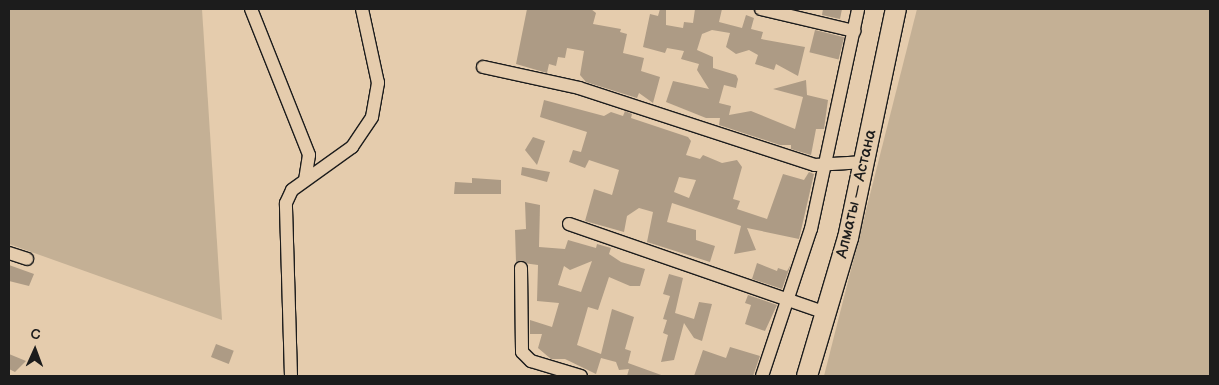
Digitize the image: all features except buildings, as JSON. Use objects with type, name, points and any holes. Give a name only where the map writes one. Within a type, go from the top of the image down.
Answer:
[{"type":"highway","name":"Алматы — Астана","points":[[807,376],[826,314],[865,162],[896,9]]},
{"type":"street","points":[[252,9],[309,155],[306,180]]},
{"type":"street","points":[[291,376],[286,203],[292,190],[352,147],[372,117],[378,83],[362,9]]},
{"type":"street","points":[[761,9],[854,31]]},
{"type":"street","points":[[762,376],[811,229],[826,166],[858,9]]},
{"type":"street","points":[[483,67],[580,88],[826,166],[865,162]]},
{"type":"street","points":[[569,224],[826,314]]},
{"type":"street","points":[[9,253],[27,259]]},
{"type":"street","points":[[521,268],[522,352],[531,361],[580,376]]},
{"type":"shaded area","points":[[9,9],[202,9],[222,320],[9,244]]},
{"type":"shaded area","points":[[917,9],[1210,9],[1210,376],[824,376]]}]
